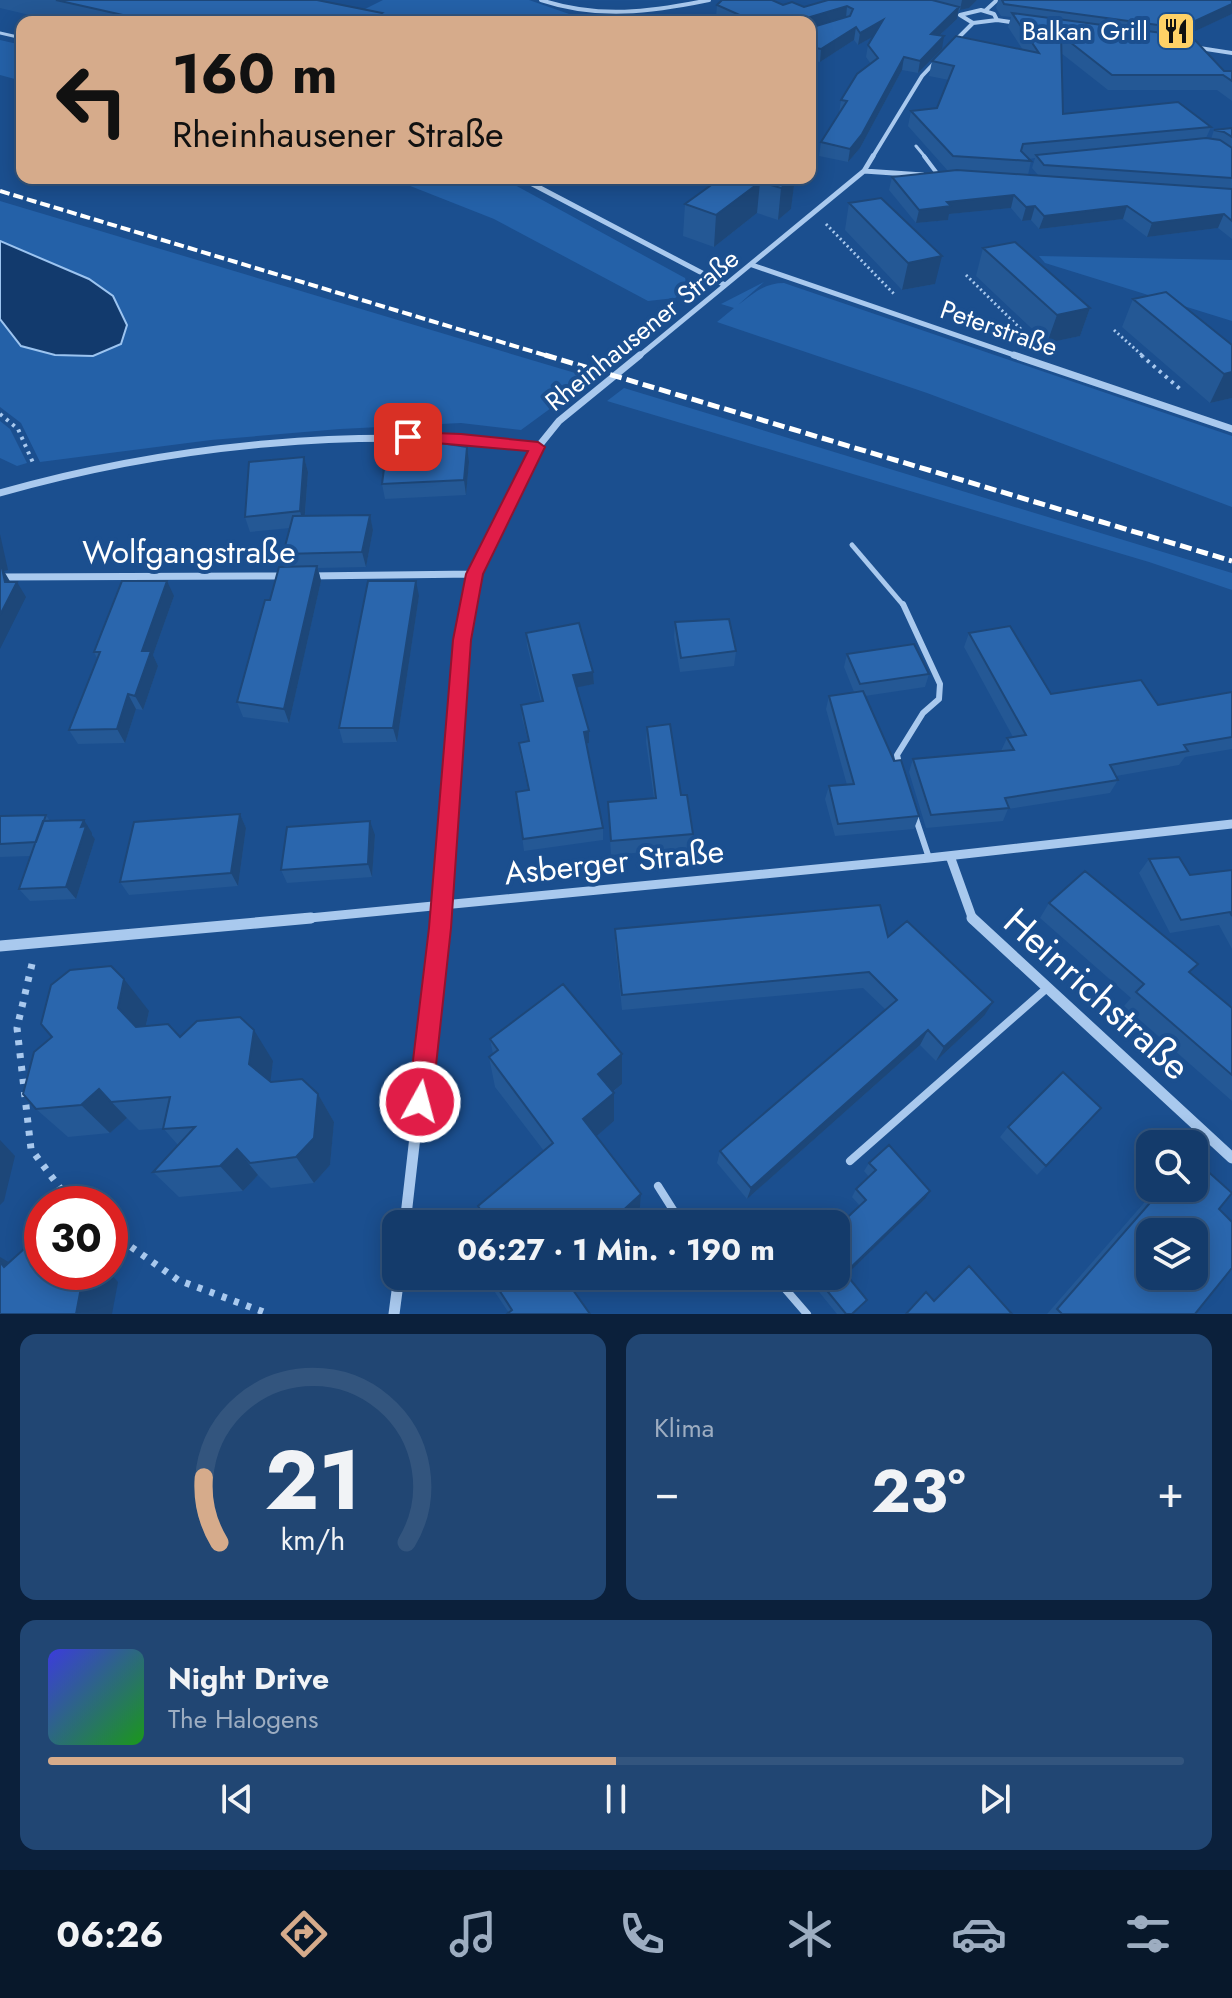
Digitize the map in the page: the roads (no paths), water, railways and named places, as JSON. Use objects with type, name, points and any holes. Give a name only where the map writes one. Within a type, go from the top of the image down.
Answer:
[{"type":"street","points":[[541,0],[564,9],[601,14],[650,12],[709,0]]},
{"type":"street","points":[[985,11],[997,0]]},
{"type":"street","points":[[960,15],[968,10],[985,11],[994,14],[997,20]]},
{"type":"street","points":[[950,12],[973,23],[997,20],[1022,24]]},
{"type":"street","points":[[951,46],[973,23]]},
{"type":"street","points":[[1187,47],[1232,53]]},
{"type":"street","name":"Rheinhausener Straße","points":[[0,493],[39,481],[150,457],[342,440],[461,438],[538,447],[559,421],[864,171],[922,76],[941,56]]},
{"type":"street","points":[[864,171],[952,177]]},
{"type":"street","points":[[535,185],[725,285]]},
{"type":"street","name":"Peterstraße","points":[[752,265],[1232,429]]},
{"type":"street","points":[[407,1210],[442,906],[462,640],[474,574],[538,447]]},
{"type":"street","name":"Wolfgangstraße","points":[[0,577],[474,574]]},
{"type":"street","name":"Asberger Straße","points":[[0,946],[950,856],[1232,824]]},
{"type":"street","name":"Heinrichstraße","points":[[950,856],[974,922],[1232,1158]]},
{"type":"street","points":[[394,1314],[397,1290]]},
{"type":"lane","points":[[916,146],[939,176]]},
{"type":"lane","points":[[852,545],[901,599],[940,684],[939,699],[923,713],[897,755],[903,777]]},
{"type":"lane","points":[[911,803],[929,858]]},
{"type":"lane","points":[[850,1161],[1047,988]]},
{"type":"lane","points":[[658,1186],[673,1210]]},
{"type":"lane","points":[[786,1290],[807,1314]]},
{"type":"railway","points":[[0,191],[551,357]]},
{"type":"railway","points":[[545,355],[1232,561]]},
{"type":"place","name":"Balkan Grill","points":[[1176,31]]}]
